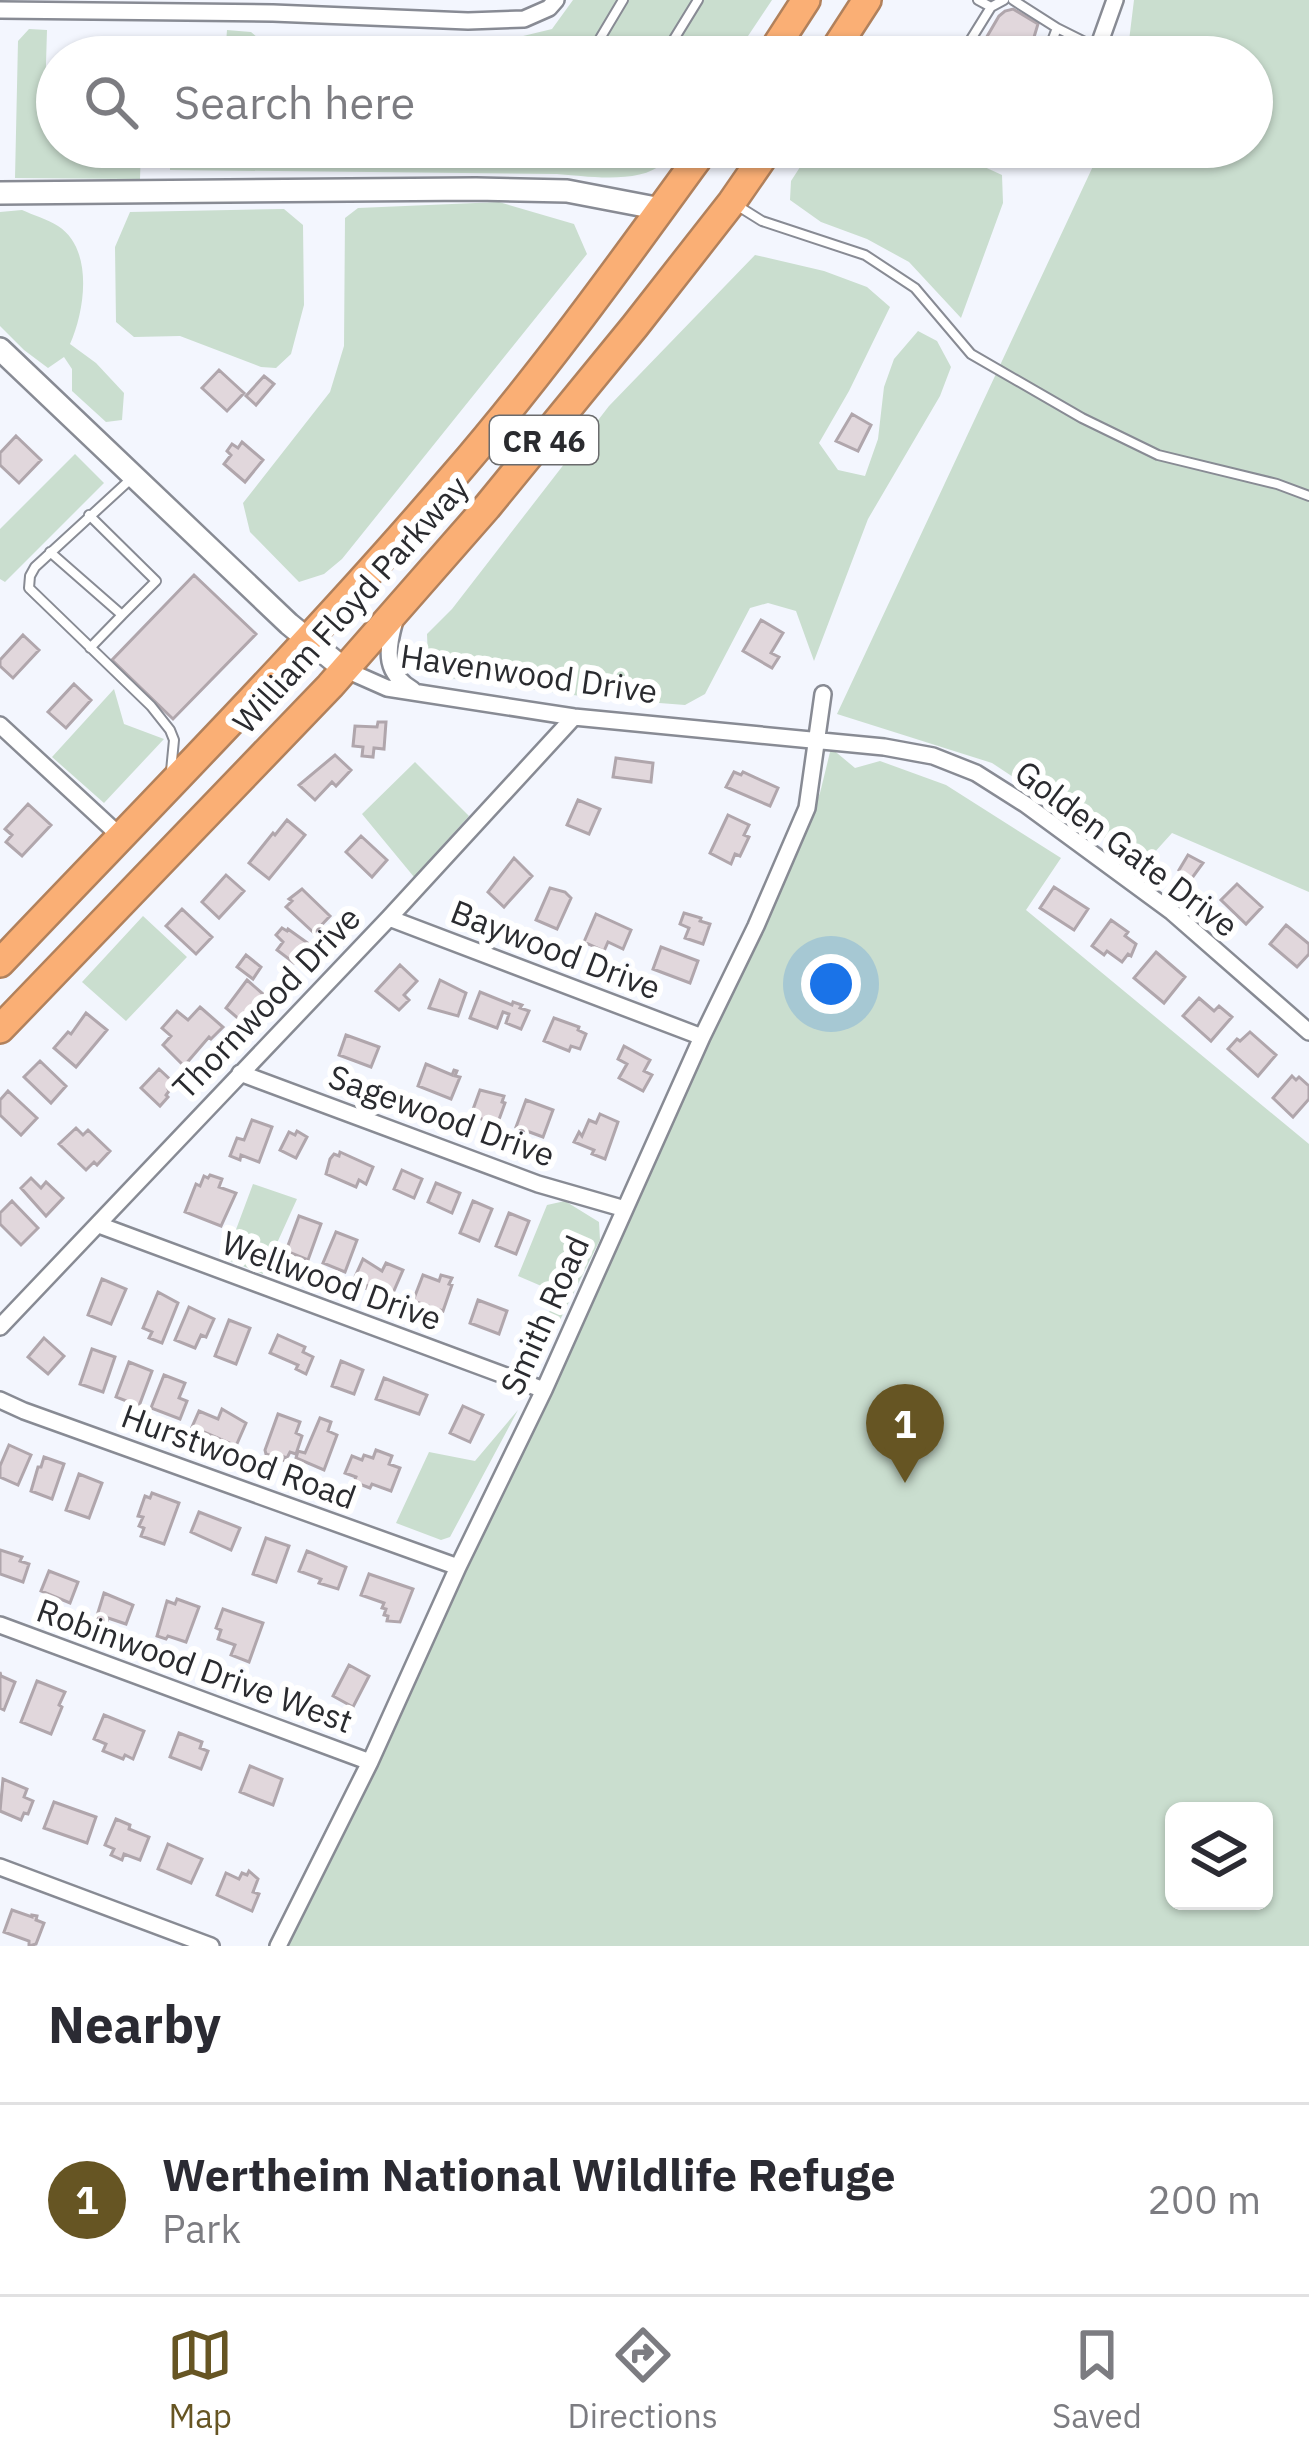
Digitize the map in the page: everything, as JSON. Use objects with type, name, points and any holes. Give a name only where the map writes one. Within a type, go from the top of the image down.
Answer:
[{"type":"highway","points":[[844,36],[867,0]]},
{"type":"highway","points":[[781,36],[800,2]]},
{"type":"highway","name":"William Floyd Parkway","points":[[0,963],[379,562],[511,408],[691,168]]},
{"type":"highway","name":"William Floyd Parkway","points":[[0,1029],[401,605],[563,417],[755,168]]},
{"type":"street","points":[[1103,36],[1115,0]]},
{"type":"street","points":[[0,10],[468,21],[524,19],[553,4]]},
{"type":"street","points":[[0,194],[567,191],[661,209]]},
{"type":"street","name":"Havenwood Drive","points":[[0,349],[344,669],[387,688],[574,717],[818,740]]},
{"type":"street","points":[[401,605],[387,657],[395,676],[422,693]]},
{"type":"street","name":"Smith Road","points":[[278,1946],[370,1762],[756,926],[807,808],[823,694]]},
{"type":"street","name":"Thornwood Drive","points":[[0,1327],[574,717]]},
{"type":"street","points":[[0,725],[120,836]]},
{"type":"street","name":"Golden Gate Drive","points":[[818,740],[917,753],[976,773],[1172,912],[1309,1032]]},
{"type":"street","name":"Baywood Drive","points":[[389,918],[701,1037]]},
{"type":"street","name":"Sagewood Drive","points":[[240,1073],[538,1184],[625,1209]]},
{"type":"street","name":"Wellwood Drive","points":[[99,1225],[544,1390]]},
{"type":"street","name":"Hurstwood Road","points":[[0,1400],[458,1567]]},
{"type":"street","name":"Robinwood Drive West","points":[[0,1625],[370,1762]]},
{"type":"street","points":[[0,1867],[212,1946]]},
{"type":"lane","points":[[601,36],[622,0]]},
{"type":"lane","points":[[676,36],[698,0]]},
{"type":"lane","points":[[978,0],[991,8]]},
{"type":"lane","points":[[973,36],[991,8],[1004,0]]},
{"type":"lane","points":[[1013,0],[1070,36]]},
{"type":"lane","points":[[1054,36],[1057,28]]},
{"type":"lane","points":[[732,202],[762,221],[865,255],[915,288],[971,354],[1082,418],[1158,455],[1309,496]]},
{"type":"lane","points":[[134,476],[35,567],[29,588],[170,730],[174,740],[169,784]]},
{"type":"lane","points":[[89,515],[156,580],[90,648]]},
{"type":"lane","points":[[50,552],[122,615]]},
{"type":"green space","points":[[573,0],[772,0],[748,36],[523,36],[552,29]]},
{"type":"green space","points":[[1134,0],[1309,0],[1309,892],[1172,833],[1144,864],[992,763],[837,714],[1092,168],[1273,168],[1273,36],[1130,36]]},
{"type":"green space","points":[[29,29],[47,30],[47,36],[36,36],[36,168],[140,168],[140,179],[15,178],[18,41]]},
{"type":"green space","points":[[227,30],[256,36],[227,36]]},
{"type":"green space","points":[[170,168],[656,168],[612,178]]},
{"type":"green space","points":[[799,168],[987,168],[1002,175],[1003,203],[961,318],[909,262],[821,222],[790,200],[791,181]]},
{"type":"green space","points":[[499,202],[574,224],[587,254],[342,559],[324,574],[299,582],[250,532],[243,503],[330,392],[344,346],[345,218],[358,208]]},
{"type":"green space","points":[[284,209],[303,225],[304,305],[291,354],[276,368],[261,367],[180,336],[134,337],[116,322],[115,247],[130,212]]},
{"type":"green space","points":[[22,210],[58,226],[77,250],[82,298],[70,344],[124,393],[122,420],[106,422],[72,391],[72,369],[64,357],[48,368],[0,326],[0,212]]},
{"type":"green space","points":[[755,255],[867,287],[890,307],[819,443],[838,470],[865,476],[878,439],[884,387],[894,359],[918,331],[937,341],[951,367],[940,396],[868,519],[814,661],[796,611],[768,603],[750,608],[705,694],[685,705],[449,678],[428,660],[427,634],[452,609],[609,406]]},
{"type":"green space","points":[[75,454],[104,483],[5,582],[0,579],[0,529]]},
{"type":"green space","points":[[114,689],[124,724],[164,739],[104,803],[52,757]]},
{"type":"green space","points":[[831,748],[855,768],[880,761],[946,785],[1061,858],[1026,910],[1309,1144],[1309,1946],[285,1946],[820,793]]},
{"type":"green space","points":[[415,762],[469,816],[414,877],[362,814]]},
{"type":"green space","points":[[143,916],[187,957],[126,1021],[82,982]]},
{"type":"green space","points":[[253,1184],[297,1199],[263,1274],[225,1259]]},
{"type":"green space","points":[[565,1201],[599,1222],[600,1240],[537,1366],[520,1360],[560,1294],[518,1276],[547,1205]]},
{"type":"green space","points":[[518,1410],[450,1537],[441,1540],[396,1523],[429,1452],[475,1461]]},
{"type":"building","points":[[1013,9],[1038,24],[1034,36],[987,36],[1005,11]]},
{"type":"building","points":[[219,370],[244,393],[227,411],[202,388]]},
{"type":"building","points":[[264,376],[274,384],[256,405],[246,396]]},
{"type":"building","points":[[852,414],[871,425],[858,451],[836,441]]},
{"type":"building","points":[[16,436],[41,460],[19,483],[0,465],[0,453]]},
{"type":"building","points":[[242,442],[263,460],[245,482],[224,464],[232,444],[238,448]]},
{"type":"building","points":[[194,575],[256,634],[173,719],[112,660]]},
{"type":"building","points":[[761,620],[783,633],[771,653],[779,657],[772,668],[743,651]]},
{"type":"building","points":[[23,635],[39,650],[13,678],[0,660]]},
{"type":"building","points":[[74,684],[91,700],[66,728],[48,712]]},
{"type":"building","points":[[378,722],[386,722],[384,749],[374,748],[373,757],[362,756],[363,747],[353,746],[355,726],[377,727]]},
{"type":"building","points":[[335,755],[351,770],[315,800],[299,785]]},
{"type":"building","points":[[616,758],[653,763],[651,782],[613,777]]},
{"type":"building","points":[[734,772],[778,788],[770,806],[726,787]]},
{"type":"building","points":[[578,800],[600,809],[589,834],[567,825]]},
{"type":"building","points":[[28,804],[51,825],[22,856],[6,842],[12,835],[5,829]]},
{"type":"building","points":[[728,815],[749,825],[744,835],[749,837],[731,864],[710,853]]},
{"type":"building","points":[[287,820],[305,835],[269,879],[249,863]]},
{"type":"building","points":[[361,836],[387,860],[372,877],[346,852]]},
{"type":"building","points":[[1188,855],[1203,863],[1192,878],[1179,870]]},
{"type":"building","points":[[514,858],[532,876],[504,907],[488,892]]},
{"type":"building","points":[[226,875],[244,891],[219,918],[202,902]]},
{"type":"building","points":[[1237,884],[1262,907],[1246,924],[1221,900]]},
{"type":"building","points":[[1054,887],[1088,909],[1074,930],[1040,908]]},
{"type":"building","points":[[550,888],[571,898],[557,929],[536,920]]},
{"type":"building","points":[[302,889],[330,916],[314,933],[286,907]]},
{"type":"building","points":[[182,909],[212,937],[196,954],[166,926]]},
{"type":"building","points":[[684,913],[710,924],[703,944],[685,938],[689,928],[680,924]]},
{"type":"building","points":[[596,914],[631,930],[623,949],[608,942],[604,951],[584,942]]},
{"type":"building","points":[[1111,920],[1136,944],[1122,962],[1092,946]]},
{"type":"building","points":[[1286,925],[1309,944],[1309,954],[1297,967],[1270,944]]},
{"type":"building","points":[[282,928],[309,944],[294,963],[277,950],[283,942],[276,935]]},
{"type":"building","points":[[661,947],[698,961],[690,983],[653,969]]},
{"type":"building","points":[[1156,952],[1185,977],[1164,1003],[1134,978]]},
{"type":"building","points":[[246,955],[261,967],[253,979],[237,967]]},
{"type":"building","points":[[400,965],[417,981],[404,995],[409,1000],[399,1010],[376,991]]},
{"type":"building","points":[[247,980],[263,994],[240,1020],[226,1008]]},
{"type":"building","points":[[440,980],[466,993],[458,1016],[429,1008]]},
{"type":"building","points":[[480,992],[529,1011],[521,1029],[506,1023],[509,1014],[503,1012],[497,1028],[470,1018]]},
{"type":"building","points":[[1199,998],[1214,1011],[1219,1006],[1232,1017],[1211,1041],[1183,1016]]},
{"type":"building","points":[[200,1007],[223,1027],[184,1066],[163,1045],[171,1036],[162,1028],[177,1011],[188,1020]]},
{"type":"building","points":[[86,1013],[107,1030],[76,1067],[54,1048]]},
{"type":"building","points":[[554,1018],[586,1034],[580,1049],[571,1046],[569,1051],[544,1041]]},
{"type":"building","points":[[1250,1032],[1276,1055],[1258,1076],[1228,1049]]},
{"type":"building","points":[[346,1035],[379,1047],[371,1067],[339,1055]]},
{"type":"building","points":[[624,1046],[650,1060],[644,1071],[652,1075],[643,1091],[619,1078],[627,1064],[618,1059]]},
{"type":"building","points":[[40,1061],[66,1086],[51,1103],[24,1077]]},
{"type":"building","points":[[426,1064],[452,1075],[457,1071],[455,1076],[460,1077],[451,1099],[418,1086]]},
{"type":"building","points":[[159,1069],[174,1083],[160,1106],[141,1088]]},
{"type":"building","points":[[1292,1076],[1309,1086],[1309,1099],[1293,1117],[1273,1098]]},
{"type":"building","points":[[480,1090],[504,1096],[497,1125],[471,1115]]},
{"type":"building","points":[[8,1091],[37,1118],[21,1135],[0,1115],[0,1100]]},
{"type":"building","points":[[526,1100],[553,1110],[543,1137],[516,1127]]},
{"type":"building","points":[[600,1114],[618,1122],[605,1159],[574,1142],[589,1120],[596,1123]]},
{"type":"building","points":[[252,1120],[272,1127],[259,1162],[230,1156],[237,1138],[244,1140]]},
{"type":"building","points":[[76,1128],[83,1135],[88,1130],[110,1151],[86,1170],[59,1144]]},
{"type":"building","points":[[297,1131],[307,1137],[296,1158],[280,1150],[289,1132],[295,1135]]},
{"type":"building","points":[[340,1152],[373,1167],[366,1184],[359,1180],[356,1187],[326,1174],[330,1159]]},
{"type":"building","points":[[402,1170],[422,1179],[414,1198],[394,1189]]},
{"type":"building","points":[[204,1176],[222,1179],[219,1187],[236,1193],[221,1226],[185,1212],[196,1184],[200,1186]]},
{"type":"building","points":[[31,1178],[41,1188],[46,1182],[63,1198],[46,1216],[21,1188]]},
{"type":"building","points":[[436,1183],[460,1193],[452,1213],[428,1202]]},
{"type":"building","points":[[12,1201],[38,1228],[21,1245],[0,1224],[0,1213]]},
{"type":"building","points":[[473,1201],[492,1209],[479,1241],[460,1233]]},
{"type":"building","points":[[509,1213],[529,1221],[516,1254],[496,1246]]},
{"type":"building","points":[[299,1216],[321,1224],[308,1260],[286,1251]]},
{"type":"building","points":[[336,1232],[357,1240],[345,1272],[323,1263]]},
{"type":"building","points":[[363,1259],[382,1271],[386,1263],[403,1270],[393,1293],[383,1288],[371,1291],[354,1279]]},
{"type":"building","points":[[423,1275],[439,1281],[441,1275],[452,1278],[443,1311],[413,1301]]},
{"type":"building","points":[[102,1279],[126,1289],[111,1324],[88,1315]]},
{"type":"building","points":[[158,1292],[178,1303],[162,1343],[149,1338],[152,1332],[143,1328]]},
{"type":"building","points":[[478,1300],[507,1311],[499,1334],[470,1323]]},
{"type":"building","points":[[189,1307],[214,1319],[195,1348],[175,1340]]},
{"type":"building","points":[[229,1320],[250,1328],[236,1364],[215,1356]]},
{"type":"building","points":[[278,1335],[305,1347],[303,1352],[313,1357],[306,1374],[296,1369],[298,1365],[270,1353]]},
{"type":"building","points":[[44,1338],[64,1356],[48,1374],[28,1357]]},
{"type":"building","points":[[92,1349],[115,1357],[103,1392],[80,1384]]},
{"type":"building","points":[[341,1361],[363,1370],[354,1394],[332,1386]]},
{"type":"building","points":[[129,1362],[152,1371],[139,1406],[116,1397]]},
{"type":"building","points":[[164,1375],[185,1383],[179,1398],[187,1401],[180,1419],[151,1408]]},
{"type":"building","points":[[384,1378],[427,1395],[419,1414],[376,1399]]},
{"type":"building","points":[[463,1406],[483,1415],[470,1442],[450,1433]]},
{"type":"building","points":[[222,1409],[246,1423],[236,1446],[192,1427],[199,1411],[218,1419]]},
{"type":"building","points":[[278,1414],[300,1422],[296,1433],[302,1436],[296,1454],[290,1452],[283,1460],[265,1450]]},
{"type":"building","points":[[320,1418],[331,1422],[328,1431],[337,1435],[324,1470],[296,1458],[298,1451],[305,1453]]},
{"type":"building","points":[[9,1445],[31,1455],[18,1485],[0,1477]]},
{"type":"building","points":[[376,1450],[392,1456],[389,1464],[400,1468],[391,1491],[354,1482],[356,1477],[345,1473],[352,1456],[373,1458]]},
{"type":"building","points":[[44,1457],[64,1464],[52,1499],[31,1491]]},
{"type":"building","points":[[79,1474],[102,1483],[89,1518],[66,1510]]},
{"type":"building","points":[[152,1493],[179,1503],[164,1544],[141,1536],[143,1517],[138,1516],[145,1496],[150,1498]]},
{"type":"building","points":[[199,1512],[240,1528],[231,1550],[191,1532]]},
{"type":"building","points":[[266,1538],[289,1546],[276,1582],[253,1574]]},
{"type":"building","points":[[0,1550],[29,1564],[23,1582],[0,1574]]},
{"type":"building","points":[[307,1551],[346,1567],[338,1589],[299,1571]]},
{"type":"building","points":[[49,1571],[78,1582],[70,1603],[41,1591]]},
{"type":"building","points":[[369,1574],[413,1589],[400,1622],[387,1621],[384,1603],[361,1595]]},
{"type":"building","points":[[104,1593],[133,1605],[126,1624],[108,1618],[105,1626],[95,1622]]},
{"type":"building","points":[[177,1599],[199,1607],[186,1642],[157,1636],[167,1601],[175,1604]]},
{"type":"building","points":[[223,1609],[263,1623],[249,1662],[231,1655],[235,1645],[218,1639],[221,1630],[216,1628]]},
{"type":"building","points":[[349,1665],[369,1676],[353,1707],[333,1696]]},
{"type":"building","points":[[0,1672],[15,1682],[4,1710],[0,1708]]},
{"type":"building","points":[[37,1681],[65,1692],[51,1734],[21,1722]]},
{"type":"building","points":[[104,1715],[144,1731],[133,1759],[103,1751],[106,1744],[94,1739]]},
{"type":"building","points":[[179,1733],[202,1742],[200,1748],[208,1751],[201,1769],[170,1757]]},
{"type":"building","points":[[250,1766],[282,1779],[273,1805],[240,1792]]},
{"type":"building","points":[[3,1779],[27,1789],[24,1797],[33,1801],[21,1820],[0,1811]]},
{"type":"building","points":[[54,1802],[96,1817],[87,1843],[44,1828]]},
{"type":"building","points":[[116,1819],[149,1837],[140,1860],[124,1854],[122,1860],[105,1845]]},
{"type":"building","points":[[168,1844],[202,1859],[191,1883],[158,1869]]},
{"type":"building","points":[[249,1871],[258,1879],[253,1892],[259,1894],[252,1911],[217,1895],[226,1873],[239,1879]]},
{"type":"building","points":[[12,1910],[37,1916],[44,1923],[36,1944],[29,1946],[29,1941],[4,1932]]},
{"type":"place","name":"Wertheim National Wildlife Refuge","points":[[905,1483]]}]
